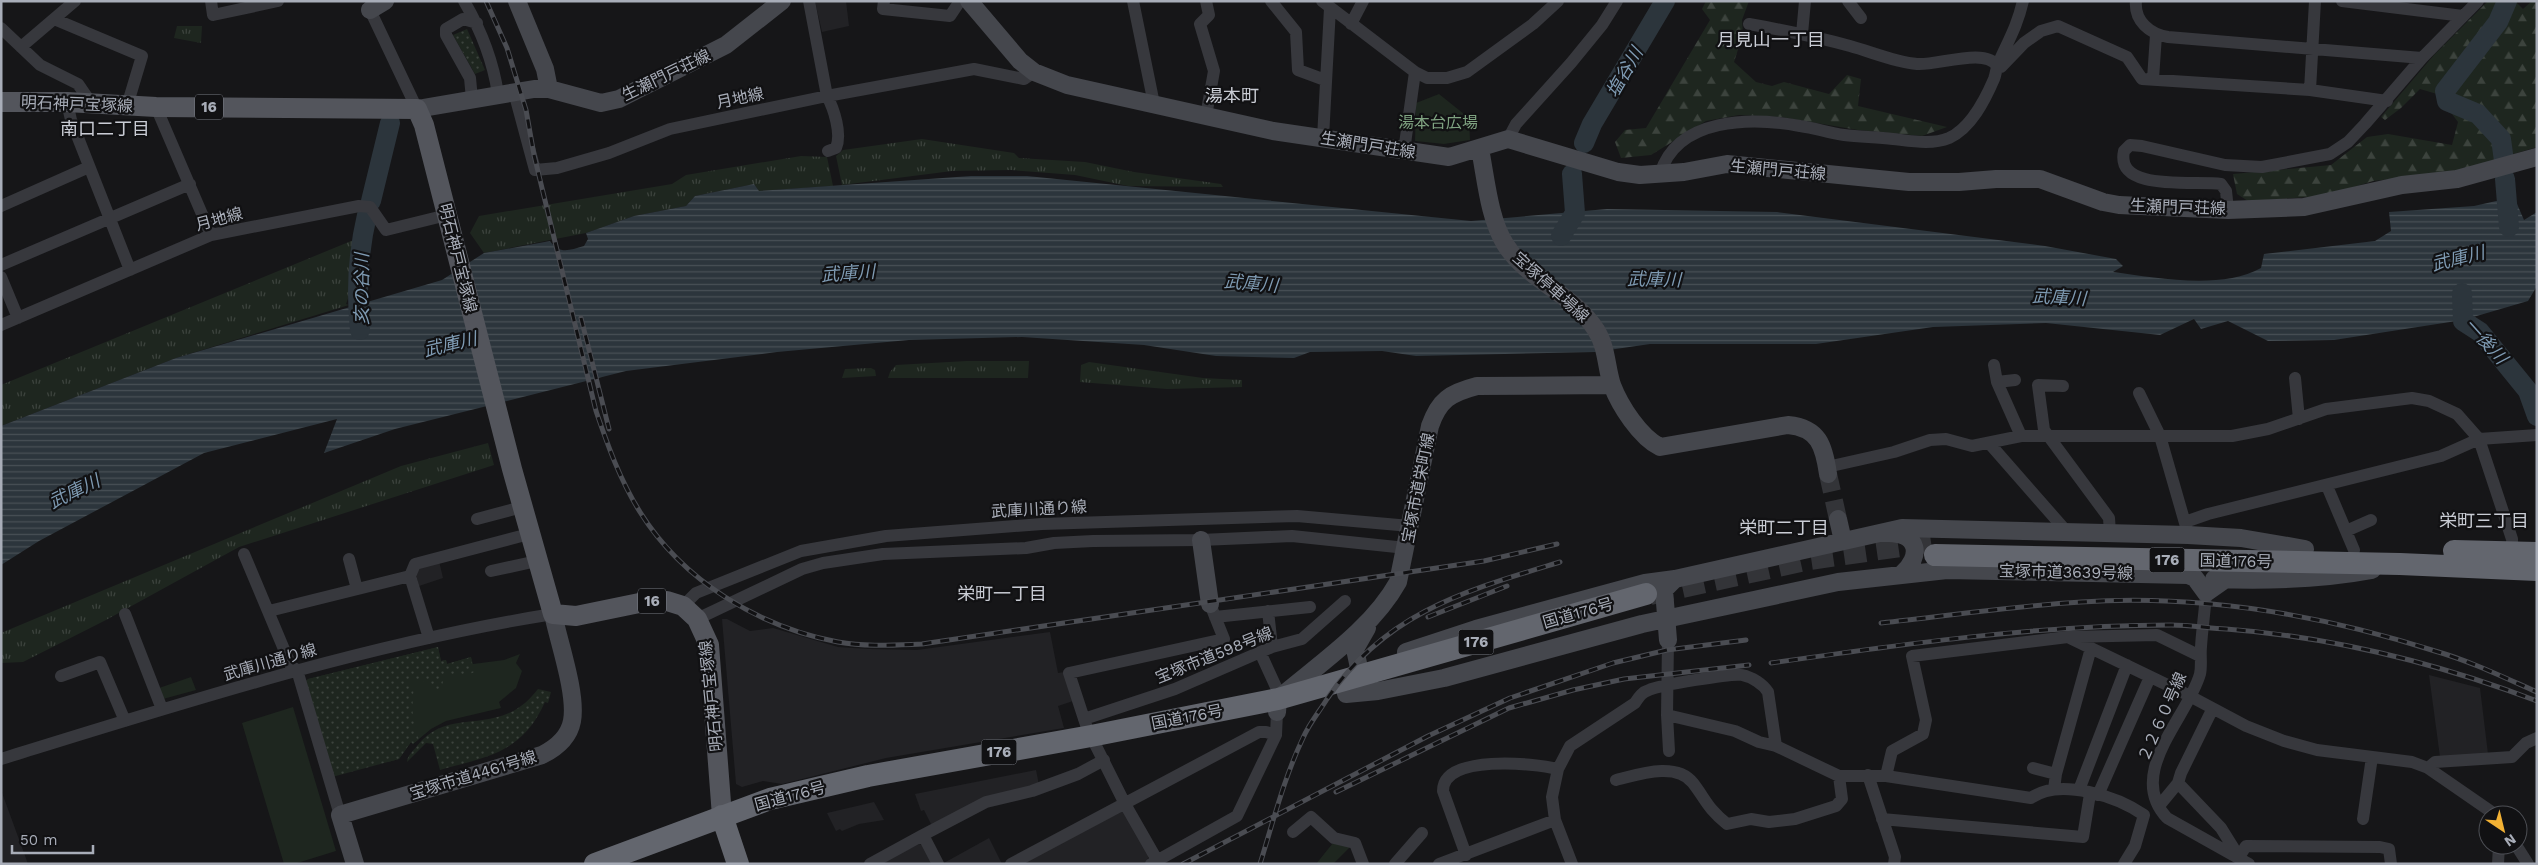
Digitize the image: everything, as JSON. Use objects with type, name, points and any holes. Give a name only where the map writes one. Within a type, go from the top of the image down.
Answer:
[{"type":"highway","name":"国道176号","points":[[1933,553],[2305,549],[2350,540],[2512,560],[2537,570]]},
{"type":"highway","name":"国道176号","points":[[1933,553],[2400,564],[2512,560],[2537,553]]},
{"type":"highway","name":"国道176号","points":[[1278,705],[1306,690],[1653,608]]},
{"type":"highway","name":"国道176号","points":[[595,864],[725,823],[872,788],[1094,741],[1278,705],[1346,694],[1653,608]]},
{"type":"highway","name":"国道176号","points":[[635,864],[725,823]]},
{"type":"highway","points":[[725,823],[738,864]]},
{"type":"main road","name":"明石神戸宝塚線","points":[[1,102],[67,102],[126,106],[417,109],[424,125],[536,561],[553,614]]},
{"type":"main road","name":"16","points":[[553,614],[576,616],[649,602],[667,601],[690,612]]},
{"type":"main road","name":"明石神戸宝塚線","points":[[690,612],[709,645],[725,823]]},
{"type":"street","points":[[21,47],[75,1]]},
{"type":"street","points":[[211,1],[214,15],[278,1]]},
{"type":"street","points":[[464,1],[477,23],[494,71],[506,93]]},
{"type":"street","points":[[517,1],[545,69],[549,89]]},
{"type":"street","name":"生瀬門戸荘線","points":[[417,109],[506,93],[549,89],[601,103],[619,99],[726,45],[782,1]]},
{"type":"street","points":[[809,1],[839,141],[836,148],[828,151]]},
{"type":"street","points":[[884,1],[883,9],[950,16],[960,1]]},
{"type":"street","name":"生瀬門戸荘線","points":[[968,1],[1020,61],[1034,72],[1067,85],[1273,130],[1449,157],[1508,140],[1618,172],[1640,175],[1728,164],[1909,182],[2040,179],[2103,202],[2119,205],[2228,210],[2304,207],[2402,185],[2457,179],[2537,157]]},
{"type":"street","points":[[1133,1],[1154,104]]},
{"type":"street","points":[[1206,1],[1209,15],[1200,24],[1214,71],[1206,116]]},
{"type":"street","points":[[1271,1],[1296,32],[1298,70],[1325,80]]},
{"type":"street","points":[[1352,24],[1363,1]]},
{"type":"street","points":[[1326,4],[1415,72],[1427,78],[1447,78],[1467,72],[1533,24],[1558,1]]},
{"type":"street","points":[[1508,140],[1516,124],[1602,25],[1617,1]]},
{"type":"street","points":[[1802,34],[1805,1]]},
{"type":"street","points":[[1848,1],[1861,18]]},
{"type":"street","points":[[1660,174],[1664,160],[1678,143],[1692,134],[1727,124],[1778,123],[1860,137],[1940,141],[1950,137],[1965,126],[1996,71],[2018,23],[2023,1]]},
{"type":"street","points":[[2136,1],[2139,17],[2146,28],[2156,35],[2422,58]]},
{"type":"street","points":[[2310,90],[2315,1]]},
{"type":"street","points":[[2342,1],[2463,16]]},
{"type":"street","points":[[2228,210],[2226,191],[2222,184],[2172,184],[2132,174],[2124,167],[2122,159],[2124,151],[2130,145],[2142,146],[2225,165],[2262,167],[2310,160],[2330,154],[2348,142],[2387,101],[2422,58],[2478,1]]},
{"type":"street","points":[[1323,138],[1326,4]]},
{"type":"street","points":[[377,5],[417,109]]},
{"type":"street","points":[[472,99],[470,78],[446,35],[446,29],[463,18],[477,23]]},
{"type":"street","points":[[54,19],[142,56],[126,106]]},
{"type":"street","points":[[1749,24],[1802,34],[1914,64],[1939,63],[1974,56],[1990,59],[1996,71]]},
{"type":"street","points":[[1996,71],[2024,43],[2041,31],[2058,26],[2126,57],[2142,79],[2310,90],[2387,101]]},
{"type":"street","points":[[1,28],[40,65],[78,84],[91,103]]},
{"type":"street","points":[[2153,80],[2156,35]]},
{"type":"street","name":"月地線","points":[[506,93],[534,170],[557,168],[609,153],[670,129],[828,96],[974,69],[1024,79],[1034,72]]},
{"type":"street","points":[[1404,151],[1415,72]]},
{"type":"street","points":[[67,102],[71,120],[130,270]]},
{"type":"street","points":[[156,106],[211,235]]},
{"type":"street","name":"宝塚停車場線","points":[[1480,149],[1497,227],[1505,244],[1530,273],[1583,313],[1596,330],[1604,346],[1611,379],[1638,429],[1648,441],[1660,447],[1788,425],[1803,426],[1812,431],[1819,440],[1828,470]]},
{"type":"street","points":[[1,206],[89,167]]},
{"type":"street","points":[[1,265],[190,184]]},
{"type":"street","name":"月地線","points":[[1,325],[211,235],[359,206],[370,207],[386,230],[447,218]]},
{"type":"street","points":[[1,277],[18,318]]},
{"type":"street","points":[[1994,365],[1997,382],[2021,436]]},
{"type":"street","points":[[2295,378],[2298,419]]},
{"type":"street","name":"宝塚市道栄町線","points":[[1278,705],[1372,619],[1388,601],[1398,582],[1430,426],[1436,409],[1447,398],[1461,390],[1477,386],[1611,379]]},
{"type":"street","points":[[1997,382],[2015,380]]},
{"type":"street","points":[[2063,386],[2038,385],[2044,430],[2109,518],[2110,533]]},
{"type":"street","points":[[2139,393],[2160,436],[2186,529]]},
{"type":"street","points":[[1828,470],[1930,440],[1946,439],[1972,446],[2021,436],[2232,436],[2268,429],[2326,409],[2412,398],[2429,401],[2456,414],[2479,439],[2512,539],[2512,560]]},
{"type":"street","points":[[2186,529],[2208,514],[2327,486],[2441,456],[2479,439],[2537,434]]},
{"type":"street","points":[[1989,443],[2067,532]]},
{"type":"street","points":[[2327,486],[2350,540],[2370,520]]},
{"type":"street","points":[[477,519],[522,507]]},
{"type":"street","name":"武庫川通り線","points":[[690,612],[696,593],[800,551],[819,546],[886,536],[1024,526],[1297,516],[1410,526]]},
{"type":"street","points":[[1200,519],[1201,540],[1213,610],[1224,639],[1069,673],[1094,741],[1154,862],[1237,816],[1276,735],[1278,705],[1276,687],[1266,649],[1268,611]]},
{"type":"street","points":[[1838,519],[1843,541]]},
{"type":"street","points":[[1024,526],[1026,548]]},
{"type":"street","points":[[1306,690],[1358,668],[1476,629],[1645,583],[1675,579],[1902,528],[2110,533],[2186,529],[2305,549]]},
{"type":"street","points":[[1886,533],[1905,536],[1933,553]]},
{"type":"street","points":[[429,638],[410,576],[415,564],[530,534]]},
{"type":"street","points":[[690,612],[738,599],[802,569],[823,563],[883,554],[1026,548],[1054,543],[1093,541],[1201,540],[1292,536],[1406,548]]},
{"type":"street","points":[[1902,574],[1912,565],[1917,553],[1933,553]]},
{"type":"street","name":"宝塚市道3639号線","points":[[1653,608],[1684,616],[1797,590],[1902,574],[1933,553],[2188,575],[2196,578],[2275,582],[2336,577],[2400,564]]},
{"type":"street","points":[[244,554],[291,666],[297,670],[355,864]]},
{"type":"street","points":[[348,559],[357,589]]},
{"type":"street","points":[[491,571],[536,561]]},
{"type":"street","points":[[269,611],[410,576]]},
{"type":"street","points":[[2196,578],[2206,593],[2226,579]]},
{"type":"street","points":[[1668,640],[1662,629],[1653,624],[1653,608],[1665,586],[1675,579]]},
{"type":"street","points":[[722,583],[738,599]]},
{"type":"street","name":"２２６０号線","points":[[2157,803],[2153,776],[2158,757],[2200,673],[2206,593]]},
{"type":"street","name":"宝塚市道598号線","points":[[870,864],[986,802],[1032,791],[1078,774],[1094,741],[1175,689],[1266,649],[1302,639],[1345,601]]},
{"type":"street","points":[[1213,610],[1268,611],[1310,607]]},
{"type":"street","points":[[1653,608],[1671,608],[1684,616],[1676,622],[1668,640],[1666,715],[1669,751]]},
{"type":"street","points":[[1653,608],[1668,640]]},
{"type":"street","points":[[125,614],[162,710]]},
{"type":"street","name":"武庫川通り線","points":[[1,759],[297,670],[429,638],[553,614]]},
{"type":"street","name":"宝塚市道4461号線","points":[[340,815],[542,754],[560,742],[569,729],[573,710],[553,614]]},
{"type":"street","points":[[1358,668],[1355,649],[1372,619]]},
{"type":"street","points":[[1886,776],[1892,751],[1923,734],[1926,720],[1912,656],[2068,637],[2157,635],[2200,656]]},
{"type":"street","points":[[2068,637],[2128,665],[2246,726],[2299,746],[2335,753],[2412,762],[2428,768],[2482,805]]},
{"type":"street","points":[[2054,789],[2056,774],[2091,648]]},
{"type":"street","points":[[61,676],[100,662],[125,721]]},
{"type":"street","points":[[1882,819],[2082,837],[2089,793],[2128,665]]},
{"type":"street","points":[[1572,864],[1555,820],[1552,797],[1558,769],[1570,746],[1635,703],[1639,696],[1648,690],[1667,685],[1742,675],[1764,685],[1768,692],[1776,746]]},
{"type":"street","points":[[2089,793],[2150,676]]},
{"type":"street","points":[[2124,864],[2135,846],[2144,815],[2178,783],[2181,773],[2212,710]]},
{"type":"street","points":[[1666,715],[1735,731],[1759,742],[1776,746],[1839,776],[1886,776],[2032,798],[2054,789],[2089,793],[2118,800],[2144,815]]},
{"type":"street","points":[[1011,864],[1258,732],[1276,735]]},
{"type":"street","points":[[2428,768],[2435,762],[2512,757],[2526,743],[2537,738]]},
{"type":"street","points":[[2363,819],[2372,757]]},
{"type":"street","points":[[1466,855],[1443,791],[1444,780],[1448,775],[1485,764],[1502,763],[1558,769]]},
{"type":"street","points":[[2033,768],[2056,774]]},
{"type":"street","points":[[1616,780],[1657,770],[1677,774],[1691,780],[1712,812],[1727,824],[1751,819],[1769,822],[1795,819],[1836,806],[1842,799],[1839,776]]},
{"type":"street","points":[[1868,775],[1894,857],[1894,864]]},
{"type":"street","points":[[2178,783],[2221,828],[2244,860]]},
{"type":"street","points":[[2157,803],[2168,818],[2244,860]]},
{"type":"street","points":[[1293,832],[1311,817],[1334,838],[1355,844],[1364,864]]},
{"type":"street","points":[[1439,864],[1555,820]]},
{"type":"street","points":[[1395,864],[1422,832]]},
{"type":"street","points":[[923,836],[938,864]]},
{"type":"street","points":[[2244,860],[2246,846],[2380,847],[2389,849],[2391,864]]},
{"type":"shaded area","points":[[815,1],[846,1],[849,26],[822,32]]},
{"type":"shaded area","points":[[439,561],[443,578],[419,586],[416,575],[418,568]]},
{"type":"shaded area","points":[[722,619],[727,619],[750,631],[773,628],[838,647],[869,649],[917,650],[1050,632],[1058,673],[1065,672],[1073,701],[1058,706],[1064,728],[886,758],[782,784],[763,781],[742,787],[736,784]]},
{"type":"shaded area","points":[[2429,675],[2480,688],[2488,754],[2440,757]]},
{"type":"shaded area","points":[[1036,770],[1039,785],[932,826],[924,810],[921,811],[915,794]]},
{"type":"shaded area","points":[[1,790],[28,864],[1,864]]},
{"type":"shaded area","points":[[874,802],[884,820],[859,824],[842,831],[840,829],[836,831],[827,813]]},
{"type":"shaded area","points":[[1124,810],[1149,856],[1145,864],[1022,864]]},
{"type":"shaded area","points":[[989,838],[1002,864],[942,864]]},
{"type":"shaded area","points":[[919,844],[923,845],[933,864],[879,864]]},
{"type":"green space","points":[[1706,1],[1749,1],[1742,20],[1743,34],[1734,62],[1756,82],[1772,86],[1784,82],[1829,94],[1847,75],[1861,79],[1858,106],[1947,127],[1922,136],[1858,130],[1781,117],[1739,115],[1706,121],[1651,155],[1621,158],[1615,142],[1625,130],[1646,128],[1710,20],[1702,9]]},
{"type":"green space","points":[[2488,1],[2515,1],[2523,9],[2532,1],[2537,1],[2537,147],[2454,172],[2373,181],[2325,196],[2248,201],[2237,194],[2233,174],[2331,165],[2367,137],[2388,134],[2452,145],[2458,122],[2437,94],[2420,89],[2401,108],[2385,120],[2381,117],[2434,55]]},
{"type":"green space","points":[[177,26],[202,26],[201,43],[174,38]]},
{"type":"green space","points":[[467,29],[485,70],[475,74],[453,35]]},
{"type":"green space","name":"湯本台広場","points":[[1439,94],[1469,118],[1470,140],[1444,144],[1415,141],[1416,103]]},
{"type":"green space","points":[[922,139],[1014,153],[1019,158],[1085,162],[1134,172],[1221,184],[1223,187],[1128,186],[1075,175],[1011,170],[952,171],[842,185],[836,156],[843,150]]},
{"type":"green space","points":[[801,156],[827,157],[833,186],[759,191],[754,184],[695,196],[686,206],[634,216],[586,233],[484,253],[470,233],[479,216],[672,184],[686,175]]},
{"type":"green space","points":[[356,239],[352,269],[355,279],[346,304],[349,305],[176,358],[1,426],[1,385]]},
{"type":"green space","points":[[967,361],[1029,361],[1028,378],[888,378],[896,365]]},
{"type":"green space","points":[[1089,362],[1203,378],[1242,380],[1242,387],[1167,389],[1080,382],[1081,365]]},
{"type":"green space","points":[[871,368],[875,370],[876,376],[842,378],[845,369]]},
{"type":"green space","points":[[488,443],[494,465],[239,547],[106,620],[23,662],[1,663],[1,633],[401,466]]},
{"type":"green space","points":[[438,647],[441,661],[446,660],[447,664],[471,657],[473,664],[504,660],[520,654],[516,663],[522,671],[516,688],[499,702],[501,708],[446,721],[431,729],[413,744],[411,742],[399,759],[388,762],[308,679]]},
{"type":"green space","points":[[438,647],[441,661],[446,660],[447,664],[471,657],[472,664],[476,664],[474,672],[464,676],[445,674],[441,689],[435,689],[419,679],[407,681],[407,685],[414,686],[413,713],[419,739],[413,744],[411,742],[399,759],[332,777],[304,682],[308,679]]},
{"type":"green space","points":[[191,677],[196,690],[163,699],[159,688]]},
{"type":"green space","points":[[538,689],[551,692],[548,703],[545,702],[526,732],[502,750],[474,761],[440,770],[433,744],[426,743],[407,762],[417,746],[438,729],[509,713],[525,703]]},
{"type":"green space","points":[[293,707],[336,851],[294,864],[284,864],[242,723]]},
{"type":"green space","points":[[1333,843],[1350,847],[1333,864],[1316,864]]},
{"type":"water","name":"武庫川","points":[[971,176],[1027,176],[1471,221],[1607,209],[1777,212],[2045,246],[2116,259],[2123,266],[2113,272],[2188,281],[2227,279],[2245,275],[2261,268],[2264,254],[2375,241],[2391,231],[2389,212],[2474,206],[2514,197],[2524,220],[2537,212],[2537,286],[2528,301],[2463,320],[2334,340],[2268,341],[2228,321],[2201,329],[2194,319],[2160,335],[2046,323],[1933,327],[1816,344],[1650,344],[1595,352],[1416,356],[1382,351],[1310,352],[1294,358],[1216,356],[1144,345],[1022,337],[909,340],[777,352],[626,371],[395,429],[324,453],[337,419],[204,453],[39,541],[1,565],[1,426],[176,358],[442,280],[484,253],[550,241],[561,250],[584,246],[588,239],[586,233],[634,216],[686,206],[695,196],[754,184],[759,191]]},
{"type":"waterway","name":"塩谷川","points":[[1584,143],[1592,124],[1665,1]]},
{"type":"waterway","points":[[2504,161],[2501,139],[2478,114],[2447,101],[2445,91],[2498,22],[2507,1]]},
{"type":"waterway","name":"亥の谷川","points":[[371,201],[390,123]]},
{"type":"waterway","name":"塩谷川","points":[[1561,236],[1575,213],[1572,174]]},
{"type":"waterway","points":[[2505,179],[2509,227]]},
{"type":"waterway","name":"亥の谷川","points":[[360,330],[359,272],[367,215]]},
{"type":"waterway","name":"一後川","points":[[2462,293],[2463,321],[2480,332],[2528,391],[2537,416]]},
{"type":"tunnel","points":[[1828,474],[1838,519]]},
{"type":"tunnel","points":[[1650,594],[1810,559],[1935,541]]},
{"type":"railway","points":[[486,1],[507,48],[526,110],[534,155],[596,411],[620,475],[640,512],[658,537],[678,559],[701,580],[752,612],[780,625],[809,635],[848,644],[922,644],[1484,561],[1557,544]]},
{"type":"railway","points":[[581,318],[609,429]]},
{"type":"railway","points":[[1260,864],[1284,784],[1296,753],[1311,723],[1350,669],[1375,645],[1402,625],[1430,609],[1492,583],[1560,562]]},
{"type":"railway","points":[[1428,617],[1507,586]]},
{"type":"railway","points":[[1881,623],[2081,602],[2126,600],[2216,604],[2305,618],[2392,638],[2448,655],[2537,692]]},
{"type":"railway","points":[[1771,663],[2021,632],[2071,628],[2178,625],[2266,633],[2345,645],[2461,675],[2537,701]]},
{"type":"railway","points":[[1183,864],[1428,736],[1510,698],[1613,663],[1667,650],[1746,640]]},
{"type":"railway","points":[[1336,792],[1509,708],[1573,690],[1624,679],[1749,665]]},
{"type":"district","name":"月見山一丁目","points":[[1771,39]]},
{"type":"district","name":"湯本町","points":[[1232,95]]},
{"type":"district","name":"南口二丁目","points":[[105,128]]},
{"type":"district","name":"栄町三丁目","points":[[2484,520]]},
{"type":"district","name":"栄町二丁目","points":[[1784,527]]},
{"type":"district","name":"栄町一丁目","points":[[1002,593]]}]
